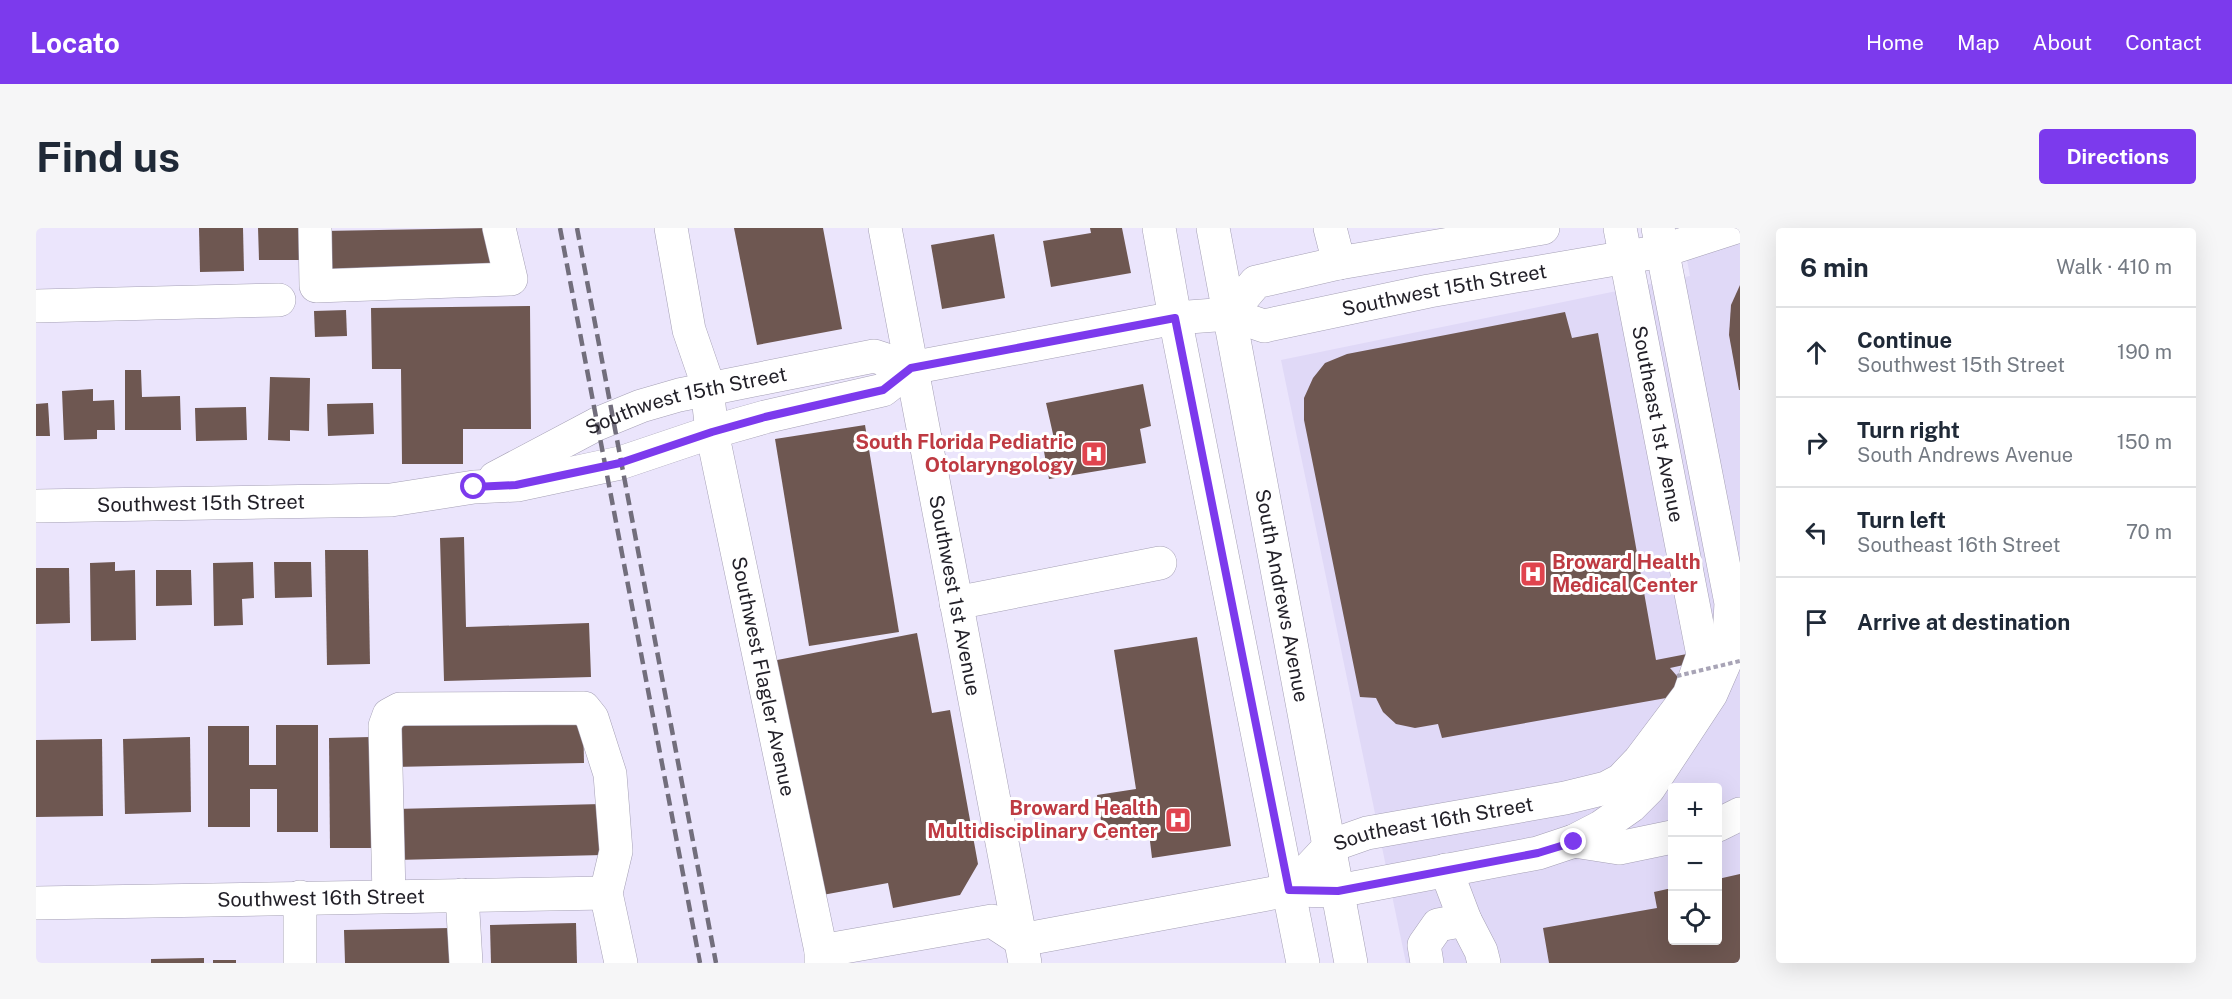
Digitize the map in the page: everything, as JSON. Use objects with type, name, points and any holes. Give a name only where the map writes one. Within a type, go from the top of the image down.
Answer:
[{"type":"street","points":[[315,228],[316,286],[511,279],[499,228]]},
{"type":"street","name":"Southwest Flagler Avenue","points":[[671,228],[689,330],[708,388],[712,432],[821,957]]},
{"type":"street","name":"Southwest 1st Avenue","points":[[885,228],[956,603],[1018,955]]},
{"type":"street","points":[[1160,228],[1175,318],[1303,963]]},
{"type":"street","name":"South Andrews Avenue","points":[[1213,228],[1351,963]]},
{"type":"street","points":[[1330,228],[1339,263]]},
{"type":"street","points":[[1229,314],[1256,282],[1339,263],[1543,228]]},
{"type":"street","name":"Southwest 15th Street","points":[[36,506],[391,500],[474,487],[516,485],[613,465],[765,417],[883,390],[911,368],[1175,318],[1229,314],[1264,326],[1430,291],[1623,243],[1660,240],[1733,228]]},
{"type":"street","name":"Southeast 1st Avenue","points":[[1660,240],[1731,603],[1726,668]]},
{"type":"street","name":"Southeast 1st Avenue","points":[[1623,243],[1726,668]]},
{"type":"street","points":[[1420,250],[1430,291]]},
{"type":"street","points":[[36,306],[279,300]]},
{"type":"street","name":"Southwest 15th Street","points":[[474,487],[518,467],[613,417],[660,400],[708,388],[874,356],[911,368]]},
{"type":"street","points":[[956,603],[1160,563]]},
{"type":"street","points":[[821,957],[992,921],[1018,955],[1289,890],[1338,891],[1538,853],[1574,842],[1631,806],[1649,788],[1726,668]]},
{"type":"street","name":"Southeast 16th Street","points":[[1289,890],[1330,846],[1367,833],[1565,798],[1606,788],[1621,780],[1640,760],[1689,695],[1726,668]]},
{"type":"street","points":[[389,896],[385,726],[389,715],[400,709],[585,708],[592,718],[610,774],[616,851],[606,892],[621,963]]},
{"type":"street","points":[[1565,798],[1574,842]]},
{"type":"street","points":[[1722,823],[1740,814]]},
{"type":"street","points":[[1574,842],[1619,848],[1668,838]]},
{"type":"street","points":[[1446,870],[1484,963]]},
{"type":"street","name":"Southwest 16th Street","points":[[36,903],[606,892]]},
{"type":"street","points":[[462,895],[466,963]]},
{"type":"street","points":[[300,897],[300,963]]},
{"type":"street","points":[[1427,963],[1424,945],[1438,925],[1465,920]]},
{"type":"path","points":[[1677,676],[1726,668]]},
{"type":"shaded area","name":"Broward Health Medical Center","points":[[1681,228],[1740,228],[1740,963],[1406,963],[1281,360],[1690,276]]},
{"type":"building","points":[[199,228],[243,228],[244,271],[200,272]]},
{"type":"building","points":[[258,228],[301,228],[302,260],[259,260]]},
{"type":"building","points":[[490,228],[492,276],[324,279],[323,231]]},
{"type":"building","points":[[734,228],[823,228],[842,329],[757,345]]},
{"type":"building","points":[[1090,228],[1122,228],[1131,273],[1051,287],[1043,241],[1091,233]]},
{"type":"building","points":[[994,234],[1005,298],[942,309],[931,245]]},
{"type":"building","points":[[1740,285],[1739,390],[1729,335],[1731,305]]},
{"type":"building","points":[[530,306],[531,429],[463,429],[463,464],[402,464],[401,369],[372,369],[371,308]]},
{"type":"building","points":[[346,310],[347,336],[315,337],[314,311]]},
{"type":"building","points":[[1565,312],[1572,338],[1598,333],[1656,660],[1692,653],[1693,663],[1670,668],[1677,676],[1683,695],[1442,738],[1438,724],[1415,728],[1396,724],[1383,712],[1376,698],[1360,697],[1304,420],[1304,398],[1313,378],[1325,363],[1347,354]]},
{"type":"building","points":[[125,370],[141,370],[142,397],[180,396],[181,430],[125,430]]},
{"type":"building","points":[[270,377],[310,378],[309,431],[290,430],[290,441],[268,440]]},
{"type":"building","points":[[1143,384],[1151,426],[1140,429],[1146,463],[1049,479],[1043,446],[1055,443],[1046,403]]},
{"type":"building","points":[[93,389],[93,401],[114,400],[115,430],[97,430],[97,439],[64,440],[62,391]]},
{"type":"building","points":[[48,403],[50,436],[36,436],[36,404]]},
{"type":"building","points":[[373,403],[374,434],[328,436],[327,404]]},
{"type":"building","points":[[246,407],[247,440],[196,441],[195,408]]},
{"type":"building","points":[[865,425],[899,632],[809,646],[775,439]]},
{"type":"building","points":[[464,537],[466,627],[589,623],[591,677],[444,681],[440,538]]},
{"type":"building","points":[[325,550],[368,550],[370,664],[327,665]]},
{"type":"building","points":[[115,562],[115,571],[135,570],[136,640],[91,641],[90,563]]},
{"type":"building","points":[[253,562],[254,598],[242,599],[243,625],[214,626],[213,563]]},
{"type":"building","points":[[274,562],[311,562],[312,597],[275,598]]},
{"type":"building","points":[[36,568],[69,568],[70,623],[36,624]]},
{"type":"building","points":[[156,570],[191,570],[192,605],[156,606]]},
{"type":"building","points":[[917,633],[932,713],[950,710],[978,864],[960,895],[893,908],[888,883],[817,896],[772,661]]},
{"type":"building","points":[[1197,637],[1231,846],[1152,858],[1149,833],[1104,840],[1097,795],[1136,789],[1114,650]]},
{"type":"building","points":[[583,716],[584,763],[394,767],[393,720]]},
{"type":"building","points":[[276,725],[318,725],[318,832],[277,832],[277,789],[250,789],[250,827],[208,827],[208,726],[249,726],[249,765],[276,765]]},
{"type":"building","points":[[190,737],[191,812],[125,814],[123,739]]},
{"type":"building","points":[[371,737],[372,848],[330,848],[329,738]]},
{"type":"building","points":[[102,739],[103,816],[36,817],[36,740]]},
{"type":"building","points":[[602,804],[603,855],[396,860],[395,809]]},
{"type":"building","points":[[1740,874],[1740,963],[1549,963],[1543,928],[1657,908],[1654,892],[1668,889],[1668,945],[1722,945],[1722,878]]},
{"type":"building","points":[[576,923],[577,963],[491,963],[490,925]]},
{"type":"building","points":[[450,928],[450,963],[345,963],[344,930]]},
{"type":"building","points":[[204,958],[204,963],[151,963],[151,959]]},
{"type":"building","points":[[213,960],[236,960],[236,963],[213,963]]},
{"type":"railway","points":[[560,228],[700,963]]},
{"type":"railway","points":[[577,228],[716,963]]},
{"type":"place","name":"South Florida Pediatric Otolaryngology","points":[[1094,454]]},
{"type":"place","name":"Broward Health Medical Center","points":[[1533,574]]},
{"type":"place","name":"Broward Health Multidisciplinary Center","points":[[1178,820]]},
{"type":"route","points":[[474,487],[516,485],[620,463],[765,417],[883,390],[911,368],[1175,318],[1289,890],[1338,891],[1538,853],[1574,842]]}]
